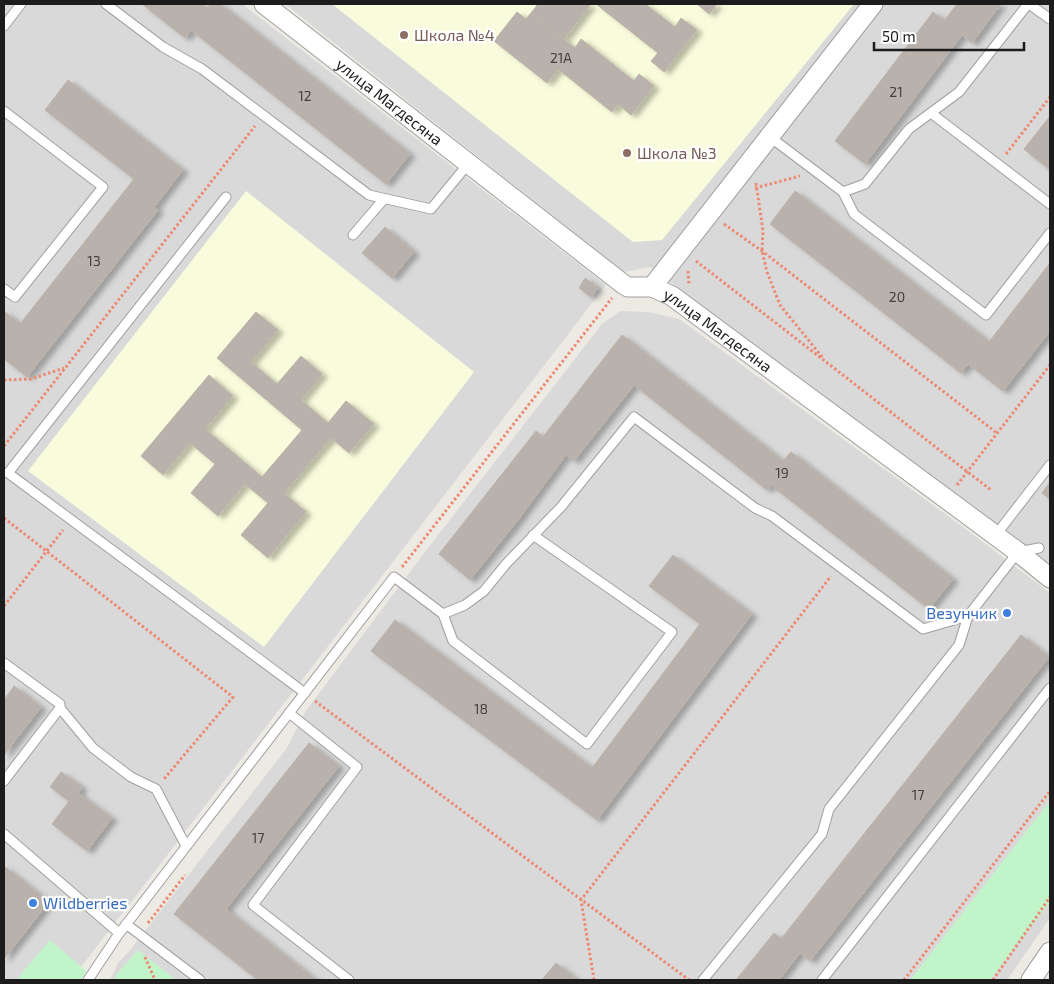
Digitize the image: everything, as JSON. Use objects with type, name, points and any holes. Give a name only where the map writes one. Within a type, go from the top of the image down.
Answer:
[{"type":"street","name":"улица Магдесяна","points":[[264,4],[623,284],[628,287],[652,287],[672,296],[1018,552],[1050,578]]},
{"type":"street","points":[[652,287],[873,4]]},
{"type":"street","points":[[1031,980],[1050,952]]},
{"type":"lane","points":[[4,26],[21,4]]},
{"type":"lane","points":[[106,4],[163,47],[202,69],[369,195],[431,209],[468,164]]},
{"type":"lane","points":[[843,192],[865,184],[909,129],[959,92],[1028,4],[1050,19]]},
{"type":"lane","points":[[4,111],[103,187],[15,297],[4,289]]},
{"type":"lane","points":[[930,113],[1050,204]]},
{"type":"lane","points":[[770,137],[843,192],[854,214],[986,315],[1050,233]]},
{"type":"lane","points":[[226,197],[8,473],[304,693]]},
{"type":"lane","points":[[353,235],[384,199]]},
{"type":"lane","points":[[443,614],[465,605],[484,591],[506,564],[561,506],[634,417],[754,508],[772,516],[923,629],[968,616]]},
{"type":"lane","points":[[995,536],[1050,465]]},
{"type":"lane","points":[[88,980],[119,933],[394,577],[443,614],[453,641],[587,744],[672,632],[533,535]]},
{"type":"lane","points":[[703,980],[822,834],[829,808],[959,645],[968,616],[1018,552],[1040,548]]},
{"type":"lane","points":[[4,664],[60,704],[60,708],[93,748],[131,777],[156,790],[186,846]]},
{"type":"lane","points":[[822,980],[1050,688]]},
{"type":"lane","points":[[4,781],[60,708]]},
{"type":"lane","points":[[289,713],[357,767],[253,905],[349,980]]},
{"type":"lane","points":[[4,834],[119,933]]},
{"type":"lane","points":[[126,924],[200,980]]},
{"type":"path","points":[[998,164],[1050,98]]},
{"type":"path","points":[[4,446],[263,115]]},
{"type":"path","points":[[749,189],[808,173],[826,179]]},
{"type":"path","points":[[756,180],[763,231],[762,251],[767,272],[780,305],[827,363]]},
{"type":"path","points":[[718,220],[762,251],[998,433]]},
{"type":"path","points":[[691,257],[991,490]]},
{"type":"path","points":[[688,264],[689,289]]},
{"type":"path","points":[[394,577],[623,284]]},
{"type":"path","points":[[956,486],[1050,365]]},
{"type":"path","points":[[4,380],[31,379],[65,368]]},
{"type":"path","points":[[4,518],[232,697],[156,790]]},
{"type":"path","points":[[4,606],[70,520]]},
{"type":"path","points":[[594,980],[581,900],[839,566]]},
{"type":"path","points":[[304,693],[689,980]]},
{"type":"path","points":[[904,980],[1050,791]]},
{"type":"path","points":[[140,934],[187,872]]},
{"type":"path","points":[[993,980],[1050,897]]},
{"type":"shaded area","points":[[4,4],[242,4],[606,285],[71,980],[4,980]]},
{"type":"shaded area","points":[[285,4],[1050,4],[1050,566],[650,267],[624,272]]},
{"type":"shaded area","name":"Школа №3","points":[[332,4],[854,4],[662,240],[633,242]]},
{"type":"shaded area","points":[[246,191],[474,372],[264,647],[28,471]]},
{"type":"shaded area","points":[[620,311],[649,312],[679,319],[1050,593],[1050,918],[1007,980],[110,980],[118,963],[131,949],[287,748],[305,712],[428,548],[602,324]]},
{"type":"green space","points":[[1050,801],[1050,902],[990,980],[910,980]]},
{"type":"green space","points":[[50,940],[86,971],[81,980],[16,980]]},
{"type":"green space","points":[[138,950],[176,980],[114,980],[116,975]]},
{"type":"building","points":[[142,4],[202,4],[207,8],[211,4],[220,4],[410,154],[386,184],[191,30],[185,38]]},
{"type":"building","points":[[538,4],[591,4],[564,39],[531,13]]},
{"type":"building","points":[[596,4],[645,4],[675,27],[681,18],[697,30],[664,72],[651,61],[658,53]]},
{"type":"building","points":[[697,4],[717,4],[709,14]]},
{"type":"building","points":[[957,4],[1001,4],[972,43],[962,35],[865,164],[835,141],[933,12],[944,21]]},
{"type":"building","points":[[517,12],[526,19],[531,13],[575,48],[581,39],[634,81],[639,74],[654,86],[631,115],[618,104],[612,112],[558,69],[547,83],[494,41]]},
{"type":"building","points":[[68,80],[183,170],[154,207],[158,210],[27,377],[4,359],[4,311],[20,324],[134,179],[45,110]]},
{"type":"building","points":[[1050,116],[1050,170],[1024,149]]},
{"type":"building","points":[[795,191],[989,342],[1050,263],[1050,331],[1003,391],[968,364],[961,373],[770,224]]},
{"type":"building","points":[[385,227],[414,252],[392,278],[362,253]]},
{"type":"building","points":[[585,278],[598,288],[591,297],[579,288]]},
{"type":"building","points":[[256,312],[278,330],[251,362],[277,384],[301,356],[322,374],[301,400],[328,423],[346,401],[374,424],[349,453],[331,438],[284,493],[306,512],[268,558],[241,535],[268,503],[245,484],[218,516],[191,493],[215,464],[190,443],[163,475],[141,456],[209,375],[233,396],[205,429],[262,477],[302,430],[217,358]]},
{"type":"building","points":[[622,335],[783,461],[791,452],[953,579],[929,609],[771,485],[767,490],[634,385],[574,461],[566,455],[518,520],[470,580],[439,554],[536,431],[543,437]]},
{"type":"building","points":[[1050,482],[1050,499],[1042,493]]},
{"type":"building","points":[[673,555],[752,614],[597,820],[371,651],[395,620],[592,768],[700,624],[649,586]]},
{"type":"building","points":[[1021,635],[1049,657],[810,961],[800,953],[779,980],[736,980],[774,933],[781,939]]},
{"type":"building","points":[[14,686],[41,707],[4,755],[4,700]]},
{"type":"building","points":[[309,743],[339,766],[226,909],[316,980],[258,980],[174,914]]},
{"type":"building","points":[[61,772],[82,787],[78,793],[112,818],[87,851],[52,824],[69,801],[50,787]]},
{"type":"building","points":[[4,866],[49,902],[4,959]]},
{"type":"building","points":[[556,963],[577,980],[542,980]]},
{"type":"place","name":"Школа №4","points":[[404,35]]},
{"type":"place","name":"Школа №3","points":[[627,153]]},
{"type":"place","name":"Везунчик","points":[[1007,613]]},
{"type":"place","name":"Wildberries","points":[[33,903]]}]
